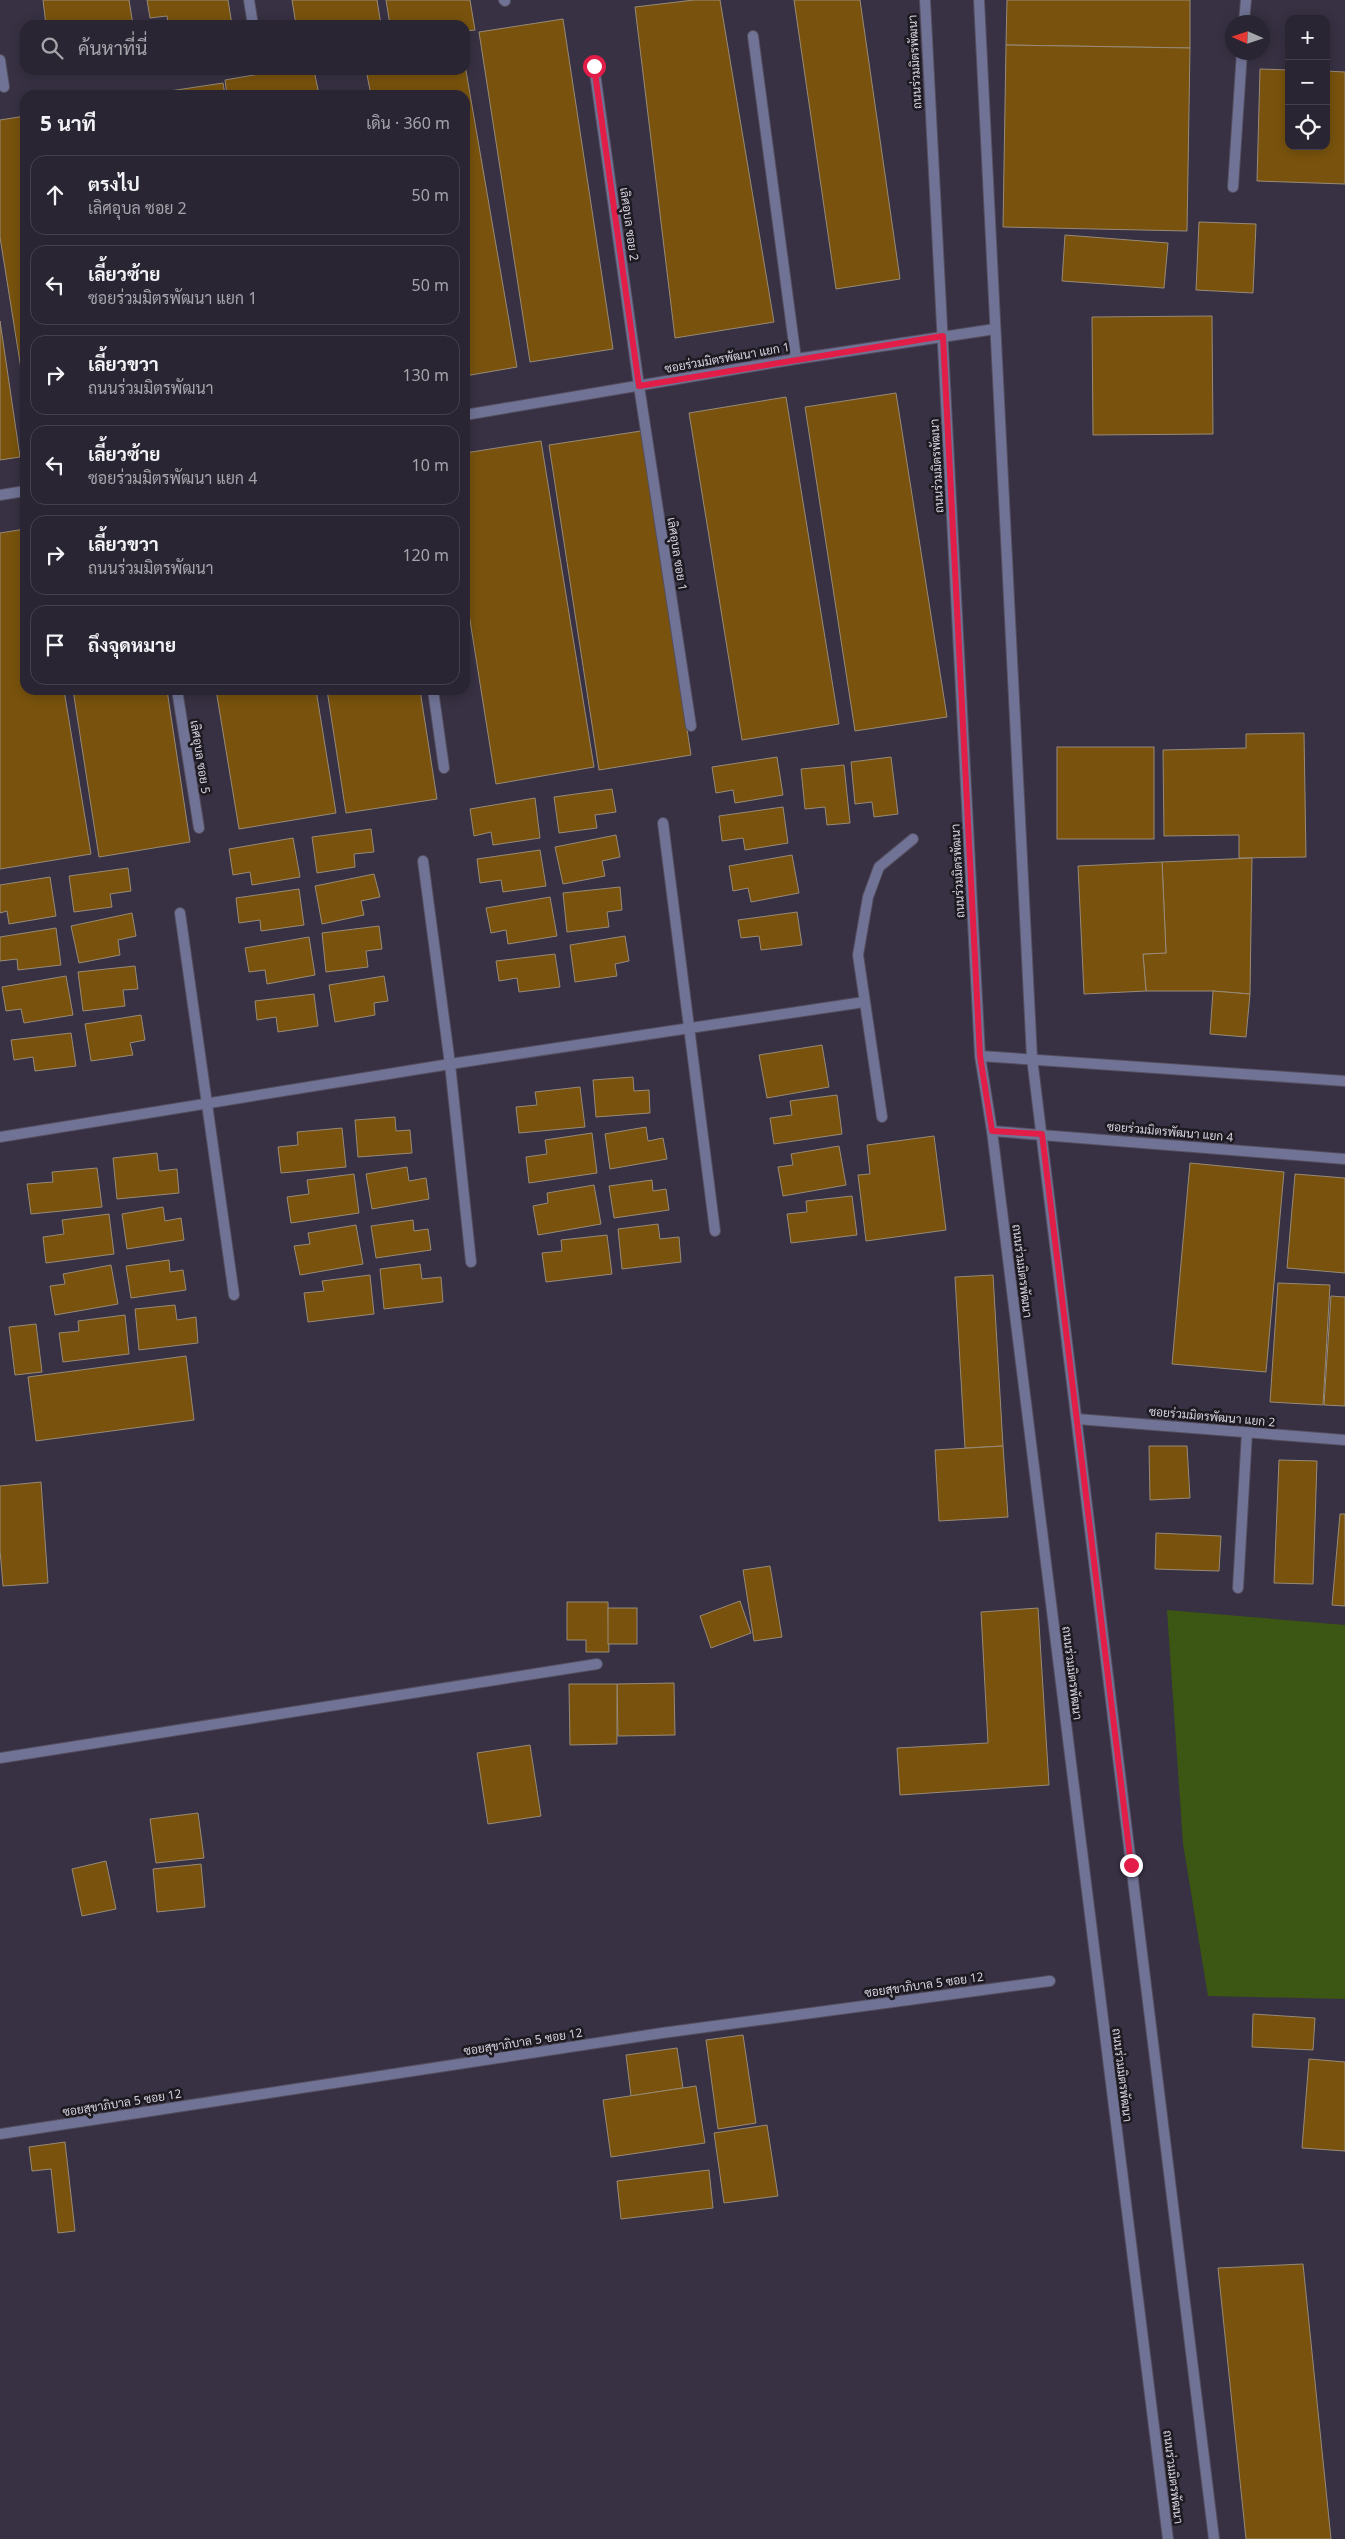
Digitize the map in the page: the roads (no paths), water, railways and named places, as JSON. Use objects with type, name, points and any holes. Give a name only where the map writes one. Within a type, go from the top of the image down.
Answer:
[{"type":"street","points":[[249,0],[252,20]]},
{"type":"street","name":"ถนนร่วมมิตรพัฒนา","points":[[925,0],[980,1056],[992,1131],[1168,2539]]},
{"type":"street","points":[[979,0],[1032,1058],[1214,2539]]},
{"type":"street","points":[[1245,15],[1246,0]]},
{"type":"street","points":[[753,36],[796,359]]},
{"type":"street","points":[[0,60],[4,87]]},
{"type":"street","points":[[1233,187],[1241,60]]},
{"type":"street","name":"เลิศอุบล ซอย 2","points":[[594,66],[639,386]]},
{"type":"street","name":"ซอยร่วมมิตรพัฒนา แยก 1","points":[[470,415],[796,359],[995,329]]},
{"type":"street","name":"เลิศอุบล ซอย 1","points":[[639,386],[691,726]]},
{"type":"street","points":[[0,495],[20,492]]},
{"type":"street","name":"เลิศอุบล ซอย 5","points":[[178,695],[199,828]]},
{"type":"street","points":[[435,695],[444,768]]},
{"type":"street","points":[[662,823],[715,1231]]},
{"type":"street","points":[[882,1117],[858,955],[868,897],[879,867],[913,839]]},
{"type":"street","points":[[422,862],[450,1064],[471,1262]]},
{"type":"street","points":[[180,913],[234,1296]]},
{"type":"street","points":[[0,1137],[450,1064],[689,1030],[864,1002]]},
{"type":"street","points":[[980,1056],[1032,1058],[1345,1081]]},
{"type":"street","name":"ซอยร่วมมิตรพัฒนา แยก 4","points":[[992,1131],[1345,1160]]},
{"type":"street","name":"ซอยร่วมมิตรพัฒนา แยก 2","points":[[1077,1419],[1345,1440]]},
{"type":"street","points":[[1238,1588],[1247,1432]]},
{"type":"street","points":[[0,1758],[597,1664]]},
{"type":"street","name":"ซอยสุขาภิบาล 5 ซอย 12","points":[[0,2134],[662,2033],[1050,1981]]}]
